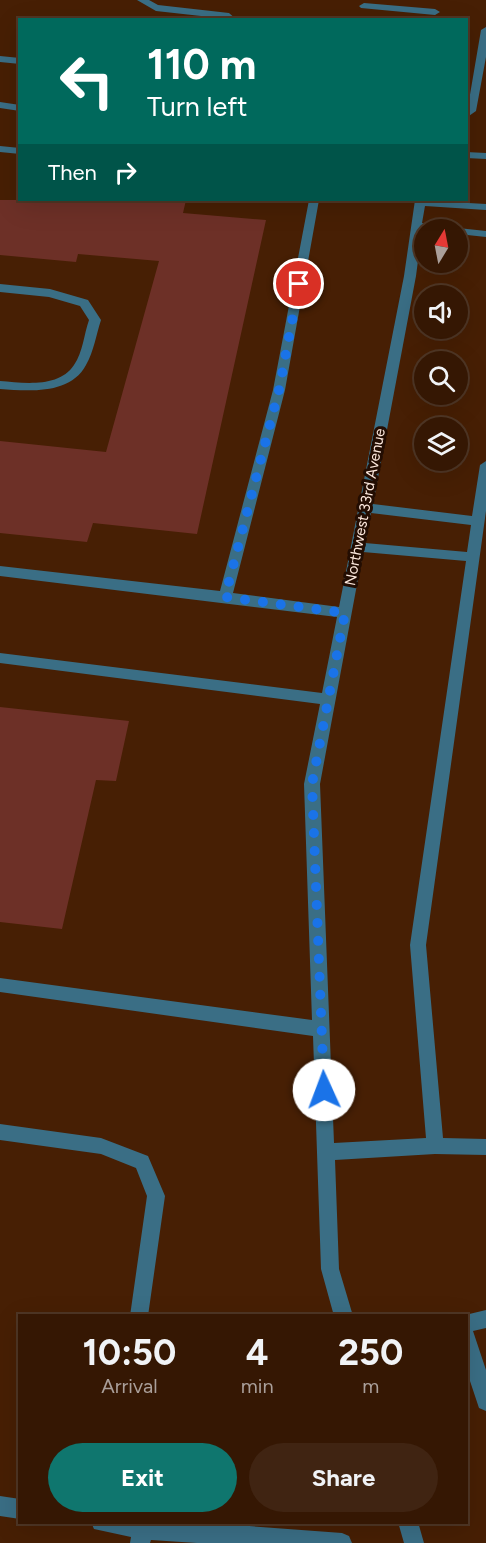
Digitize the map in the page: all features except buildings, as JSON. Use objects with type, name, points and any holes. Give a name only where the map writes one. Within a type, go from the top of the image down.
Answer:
[{"type":"street","points":[[142,0],[156,8],[228,15],[230,18]]},
{"type":"street","points":[[361,18],[365,3],[434,16],[438,0]]},
{"type":"street","points":[[468,113],[471,111],[486,30]]},
{"type":"street","points":[[0,59],[18,61]]},
{"type":"street","points":[[0,105],[18,108]]},
{"type":"street","points":[[0,148],[18,151]]},
{"type":"street","points":[[468,154],[486,156]]},
{"type":"street","points":[[225,597],[279,390],[314,201]]},
{"type":"street","points":[[420,201],[486,207]]},
{"type":"street","name":"Northwest 33rd Avenue","points":[[418,219],[420,201]]},
{"type":"street","points":[[468,232],[486,234]]},
{"type":"street","name":"Northwest 33rd Avenue","points":[[343,1314],[330,1269],[312,784],[414,247]]},
{"type":"street","points":[[0,288],[50,293],[84,303],[95,320],[79,366],[65,379],[32,388],[0,385]]},
{"type":"street","points":[[435,1146],[418,945],[478,577],[472,557],[483,506],[486,465]]},
{"type":"street","points":[[365,508],[478,521]]},
{"type":"street","points":[[358,547],[472,557]]},
{"type":"street","points":[[0,571],[345,613]]},
{"type":"street","points":[[0,658],[328,699]]},
{"type":"street","points":[[0,985],[321,1029]]},
{"type":"street","points":[[0,1132],[101,1146],[142,1162],[156,1196],[139,1314]]},
{"type":"street","points":[[326,1152],[435,1146],[486,1147]]},
{"type":"street","points":[[468,1323],[486,1319]]},
{"type":"street","points":[[468,1342],[486,1401]]},
{"type":"street","points":[[0,1506],[18,1509]]},
{"type":"street","points":[[109,1524],[141,1536],[342,1543]]},
{"type":"street","points":[[409,1524],[414,1543]]},
{"type":"route","points":[[299,284],[279,390],[225,597],[345,613],[312,784],[324,1090]]}]
